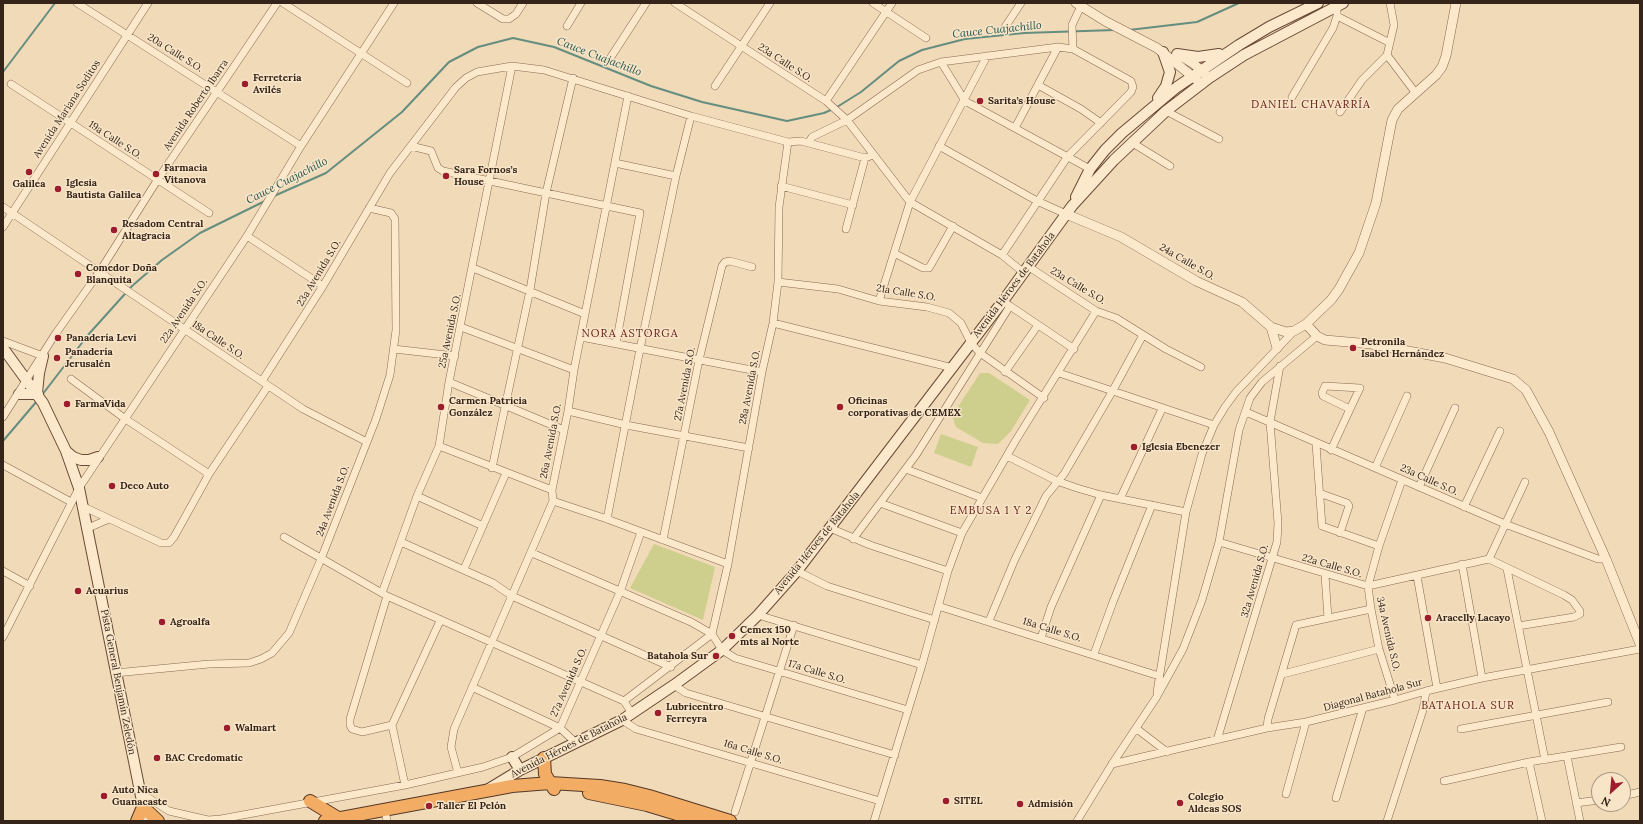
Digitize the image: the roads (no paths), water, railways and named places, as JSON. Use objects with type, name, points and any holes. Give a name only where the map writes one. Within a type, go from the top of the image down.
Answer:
[{"type":"highway","points":[[544,758],[545,774],[553,787],[623,799],[700,821]]},
{"type":"highway","points":[[325,821],[338,818],[386,815],[482,792],[553,787],[600,786],[649,796],[730,819]]},
{"type":"highway","points":[[310,801],[338,818]]},
{"type":"highway","points":[[137,821],[143,807],[158,821]]},
{"type":"main road","name":"Avenida Héroes de Batahola","points":[[1069,210],[1090,169],[1122,133],[1150,108],[1197,72],[1227,52],[1270,27],[1318,3]]},
{"type":"main road","name":"Avenida Héroes de Batahola","points":[[482,792],[520,770],[622,720],[722,650],[758,614],[797,571],[971,343],[1007,304],[1026,270],[1069,210],[1132,142],[1166,111],[1206,81],[1250,52],[1340,4]]},
{"type":"main road","points":[[1150,108],[1169,80],[1169,64],[1160,50]]},
{"type":"main road","points":[[1177,54],[1198,58],[1227,52]]},
{"type":"main road","name":"Pista General Benjamín Zeledón","points":[[3,348],[39,396],[66,451],[79,488],[146,821]]},
{"type":"main road","points":[[18,394],[39,396],[39,373],[43,356]]},
{"type":"main road","points":[[66,451],[73,457],[81,460],[89,460],[98,457]]},
{"type":"main road","points":[[512,757],[520,770]]},
{"type":"street","name":"20a Calle S.O.","points":[[78,3],[302,146]]},
{"type":"street","name":"Avenida Mariana Soditos","points":[[3,226],[148,3]]},
{"type":"street","name":"Avenida Roberto Ibarra","points":[[3,417],[100,271],[158,179],[277,3]]},
{"type":"street","points":[[283,3],[407,84]]},
{"type":"street","name":"22a Avenida S.O.","points":[[3,637],[71,502],[98,457],[247,236],[276,187],[394,3]]},
{"type":"street","points":[[477,3],[497,16],[509,19],[516,14],[523,3]]},
{"type":"street","points":[[567,26],[580,3]]},
{"type":"street","points":[[609,60],[646,3]]},
{"type":"street","name":"23a Calle S.O.","points":[[675,3],[828,103],[847,120],[872,155],[910,202],[1096,311],[1116,318],[1166,349],[1201,367]]},
{"type":"street","points":[[715,86],[770,3]]},
{"type":"street","points":[[873,3],[926,38]]},
{"type":"street","points":[[828,103],[892,3]]},
{"type":"street","points":[[1004,30],[1021,3]]},
{"type":"street","points":[[1340,112],[1362,80],[1387,56],[1394,25],[1390,3]]},
{"type":"street","points":[[1156,698],[1186,512],[1193,482],[1214,425],[1236,392],[1294,331],[1306,324],[1339,289],[1359,253],[1376,203],[1392,120],[1398,109],[1415,92],[1436,75],[1442,67],[1446,56],[1456,3]]},
{"type":"street","points":[[1073,48],[1072,24],[1079,4],[1105,21],[1160,50],[1197,72]]},
{"type":"street","points":[[1292,98],[1325,43],[1337,16],[1340,4]]},
{"type":"street","points":[[1337,16],[1390,43]]},
{"type":"street","points":[[1015,128],[1058,47]]},
{"type":"street","points":[[809,142],[819,133],[847,120],[918,70],[941,62],[1058,47],[1073,48],[1131,81],[1133,87],[1131,92],[1068,156],[1002,255]]},
{"type":"street","points":[[1160,50],[1177,54],[1206,81]]},
{"type":"street","points":[[879,301],[910,202],[987,56]]},
{"type":"street","points":[[1387,56],[1415,92]]},
{"type":"street","points":[[941,62],[964,101],[1090,169]]},
{"type":"street","name":"23a Avenida S.O.","points":[[262,381],[323,286],[390,173],[456,87],[466,78],[488,69],[512,66],[544,70],[691,116],[788,142]]},
{"type":"street","name":"25a Avenida S.O.","points":[[392,725],[357,732],[352,729],[350,719],[401,542],[417,496],[439,446],[449,382],[473,268],[512,66]]},
{"type":"street","points":[[492,468],[530,290],[546,193],[572,78]]},
{"type":"street","name":"19a Calle S.O.","points":[[11,84],[209,213]]},
{"type":"street","points":[[1038,85],[1081,109],[1101,123]]},
{"type":"street","name":"26a Avenida S.O.","points":[[458,773],[451,747],[452,738],[491,642],[532,553],[553,501],[552,490],[568,411],[574,370],[628,96]]},
{"type":"street","points":[[1166,111],[1219,139]]},
{"type":"street","points":[[607,519],[676,176],[691,116]]},
{"type":"street","points":[[788,142],[801,140],[865,158],[872,155]]},
{"type":"street","name":"28a Avenida S.O.","points":[[712,634],[728,564],[762,372],[773,323],[778,282],[781,186],[788,142]]},
{"type":"street","points":[[1132,142],[1170,166]]},
{"type":"street","points":[[411,146],[431,151],[438,168],[443,171],[640,213],[616,344]]},
{"type":"street","points":[[939,146],[1037,201],[1069,210]]},
{"type":"street","points":[[846,229],[865,158]]},
{"type":"street","points":[[615,163],[676,176]]},
{"type":"street","points":[[781,186],[853,205]]},
{"type":"street","name":"18a Calle S.O.","points":[[3,207],[100,271],[268,386],[316,416],[367,442]]},
{"type":"street","name":"24a Avenida S.O.","points":[[115,673],[209,664],[249,663],[272,653],[290,633],[367,442],[390,375],[394,349],[395,219],[391,213],[369,208]]},
{"type":"street","name":"24a Calle S.O.","points":[[1069,210],[1121,237],[1196,281],[1242,302],[1271,327],[1286,332],[1294,331]]},
{"type":"street","points":[[894,253],[923,268],[929,268],[953,226]]},
{"type":"street","points":[[247,236],[323,286]]},
{"type":"street","name":"27a Avenida S.O.","points":[[663,540],[699,360],[722,266],[725,262],[730,261],[752,267]]},
{"type":"street","points":[[473,268],[530,290],[585,314]]},
{"type":"street","name":"21a Calle S.O.","points":[[778,282],[838,289],[879,301],[927,307],[949,313],[961,323],[971,343],[980,353],[1044,398]]},
{"type":"street","points":[[853,538],[906,469],[980,353],[1007,304],[1074,349]]},
{"type":"street","points":[[874,821],[922,665],[948,572],[962,533],[1007,456],[1096,311]]},
{"type":"street","points":[[773,323],[953,368]]},
{"type":"street","points":[[1306,324],[1317,336],[1335,342],[1371,344],[1404,349],[1445,358],[1513,379],[1526,390],[1549,432],[1606,559],[1640,644]]},
{"type":"street","points":[[1005,372],[1038,325]]},
{"type":"street","points":[[461,327],[574,370]]},
{"type":"street","points":[[1271,327],[1277,348]]},
{"type":"street","points":[[989,621],[1015,559],[1046,496],[1064,474],[1112,392],[1143,335]]},
{"type":"street","points":[[1077,821],[1112,764],[1137,729],[1183,649],[1202,600],[1219,542],[1239,430],[1250,398],[1262,382],[1317,336]]},
{"type":"street","points":[[581,337],[762,372]]},
{"type":"street","points":[[3,342],[43,356]]},
{"type":"street","points":[[394,349],[455,356]]},
{"type":"street","name":"32a Avenida S.O.","points":[[1217,740],[1277,542],[1278,523],[1270,422],[1280,366]]},
{"type":"street","points":[[1059,373],[1162,409],[1214,425]]},
{"type":"street","points":[[71,379],[124,418],[209,474]]},
{"type":"street","points":[[449,382],[564,430]]},
{"type":"street","points":[[84,507],[161,543],[168,543],[174,536],[209,474],[268,386]]},
{"type":"street","points":[[1331,450],[1360,388],[1325,386],[1322,393],[1323,396],[1350,409]]},
{"type":"street","points":[[1375,468],[1407,396]]},
{"type":"street","points":[[1419,487],[1455,408]]},
{"type":"street","points":[[1120,499],[1162,409]]},
{"type":"street","points":[[568,411],[626,425],[749,448]]},
{"type":"street","name":"23a Calle S.O.","points":[[1246,412],[1316,444],[1505,524],[1598,559],[1606,559]]},
{"type":"street","points":[[1464,507],[1500,431]]},
{"type":"street","points":[[1316,444],[1322,526],[1379,546]]},
{"type":"street","points":[[439,446],[492,468],[552,490]]},
{"type":"street","points":[[1007,456],[1057,481],[1101,495],[1186,512]]},
{"type":"street","points":[[3,465],[71,502]]},
{"type":"street","points":[[906,469],[982,498]]},
{"type":"street","points":[[464,569],[506,473]]},
{"type":"street","name":"34a Avenida S.O.","points":[[1395,700],[1380,649],[1371,609],[1368,586],[1379,546],[1402,480]]},
{"type":"street","points":[[1518,626],[1574,617],[1580,614],[1580,611],[1572,600],[1564,595],[1507,569],[1489,558],[1525,482]]},
{"type":"street","points":[[1319,493],[1347,503],[1349,506],[1340,533]]},
{"type":"street","points":[[1041,638],[1052,607],[1101,495]]},
{"type":"street","points":[[417,496],[483,526]]},
{"type":"street","points":[[553,501],[607,519],[728,564]]},
{"type":"street","points":[[880,503],[962,533]]},
{"type":"street","points":[[1094,654],[1110,608],[1152,505]]},
{"type":"street","points":[[88,528],[109,519]]},
{"type":"street","points":[[830,528],[853,538],[948,572]]},
{"type":"street","name":"27a Avenida S.O.","points":[[560,728],[620,592],[642,532]]},
{"type":"street","points":[[284,537],[385,595],[624,701],[632,714]]},
{"type":"street","points":[[401,542],[493,583],[512,596],[671,667]]},
{"type":"street","name":"22a Calle S.O.","points":[[1219,542],[1324,575],[1368,586],[1417,576],[1489,558]]},
{"type":"street","points":[[532,553],[691,622],[712,634],[722,650]]},
{"type":"street","points":[[1462,564],[1482,678]]},
{"type":"street","points":[[1507,569],[1545,760]]},
{"type":"street","points":[[3,571],[30,586]]},
{"type":"street","points":[[797,571],[827,586],[935,620]]},
{"type":"street","points":[[1324,575],[1328,618]]},
{"type":"street","points":[[1417,576],[1437,688]]},
{"type":"street","name":"18a Calle S.O.","points":[[938,606],[1160,676]]},
{"type":"street","points":[[1267,728],[1268,719],[1283,674],[1296,625],[1371,609]]},
{"type":"street","points":[[758,614],[922,665]]},
{"type":"street","points":[[405,785],[392,725],[440,620]]},
{"type":"street","points":[[730,819],[781,672],[794,625]]},
{"type":"street","points":[[624,701],[671,667],[712,634]]},
{"type":"street","points":[[1283,674],[1380,649]]},
{"type":"street","name":"Diagonal Batahola Sur","points":[[1112,764],[1267,728],[1306,722],[1437,688],[1482,678],[1640,649]]},
{"type":"street","name":"17a Calle S.O.","points":[[722,650],[735,658],[908,710]]},
{"type":"street","points":[[674,685],[686,693],[894,755]]},
{"type":"street","points":[[472,687],[560,728],[575,742]]},
{"type":"street","points":[[1387,821],[1423,710],[1426,691]]},
{"type":"street","points":[[1461,728],[1608,702]]},
{"type":"street","points":[[1336,798],[1363,708]]},
{"type":"street","name":"16a Calle S.O.","points":[[622,720],[636,729],[880,801]]},
{"type":"street","points":[[1286,794],[1306,722]]},
{"type":"street","points":[[141,793],[169,811],[208,820],[405,785],[458,773],[512,757],[560,728]]},
{"type":"street","points":[[1137,729],[1167,752]]},
{"type":"street","points":[[1444,781],[1529,762],[1621,747]]},
{"type":"street","points":[[1567,756],[1580,821]]},
{"type":"street","points":[[1529,762],[1542,821]]},
{"type":"street","points":[[1576,803],[1591,801]]},
{"type":"waterway","points":[[3,72],[55,3]]},
{"type":"waterway","name":"Cauce Cuajachillo","points":[[1129,30],[1197,22],[1239,3]]},
{"type":"waterway","name":"Cauce Cuajachillo","points":[[837,107],[861,92],[899,61],[922,50],[965,39],[1024,33],[1115,30]]},
{"type":"waterway","name":"Cauce Cuajachillo","points":[[274,196],[326,173],[402,112],[449,62],[478,47],[513,38],[554,47],[651,86],[702,102],[787,121],[824,113],[833,109]]},
{"type":"waterway","name":"Cauce Cuajachillo","points":[[42,395],[88,335],[132,286],[162,260],[200,233],[265,201]]},
{"type":"waterway","name":"Cauce Cuajachillo","points":[[3,441],[37,401]]},
{"type":"place","name":"Ferretería Avilés","points":[[245,84]]},
{"type":"place","name":"Sarita’s House","points":[[980,101]]},
{"type":"place","name":"Galilea","points":[[29,172]]},
{"type":"place","name":"Farmacia Vitanova","points":[[156,174]]},
{"type":"place","name":"Sara Fornos’s House","points":[[446,176]]},
{"type":"place","name":"Iglesia Bautista Galilea","points":[[58,189]]},
{"type":"place","name":"Resadom Central Altagracia","points":[[114,230]]},
{"type":"place","name":"Comedor Doña Blanquita","points":[[78,274]]},
{"type":"place","name":"Panadería Levi","points":[[58,338]]},
{"type":"place","name":"Petronila Isabel Hernández","points":[[1353,348]]},
{"type":"place","name":"Panadería Jerusalén","points":[[57,358]]},
{"type":"place","name":"FarmaVida","points":[[67,404]]},
{"type":"place","name":"Carmen Patricia González","points":[[441,407]]},
{"type":"place","name":"Oficinas corporativas de CEMEX","points":[[840,407]]},
{"type":"place","name":"Iglesia Ebenezer","points":[[1134,447]]},
{"type":"place","name":"Deco Auto","points":[[112,486]]},
{"type":"place","name":"Acuarius","points":[[78,591]]},
{"type":"place","name":"Aracelly Lacayo","points":[[1428,618]]},
{"type":"place","name":"Agroalfa","points":[[162,622]]},
{"type":"place","name":"Cemex 150 mts al Norte","points":[[732,636]]},
{"type":"place","name":"Batahola Sur","points":[[716,656]]},
{"type":"place","name":"Lubricentro Ferreyra","points":[[658,713]]},
{"type":"place","name":"Walmart","points":[[227,728]]},
{"type":"place","name":"BAC Credomatic","points":[[157,758]]},
{"type":"place","name":"Auto Nica Guanacaste","points":[[104,796]]},
{"type":"place","name":"SITEL","points":[[946,801]]},
{"type":"place","name":"Colegio Aldeas SOS","points":[[1180,803]]},
{"type":"place","name":"Admisión","points":[[1020,804]]},
{"type":"place","name":"Taller El Pelón","points":[[429,806]]},
{"type":"district","name":"DANIEL CHAVARRÍA","points":[[1311,105]]},
{"type":"district","name":"NORA ASTORGA","points":[[630,334]]},
{"type":"district","name":"EMBUSA 1 Y 2","points":[[991,511]]},
{"type":"district","name":"BATAHOLA SUR","points":[[1468,706]]}]
